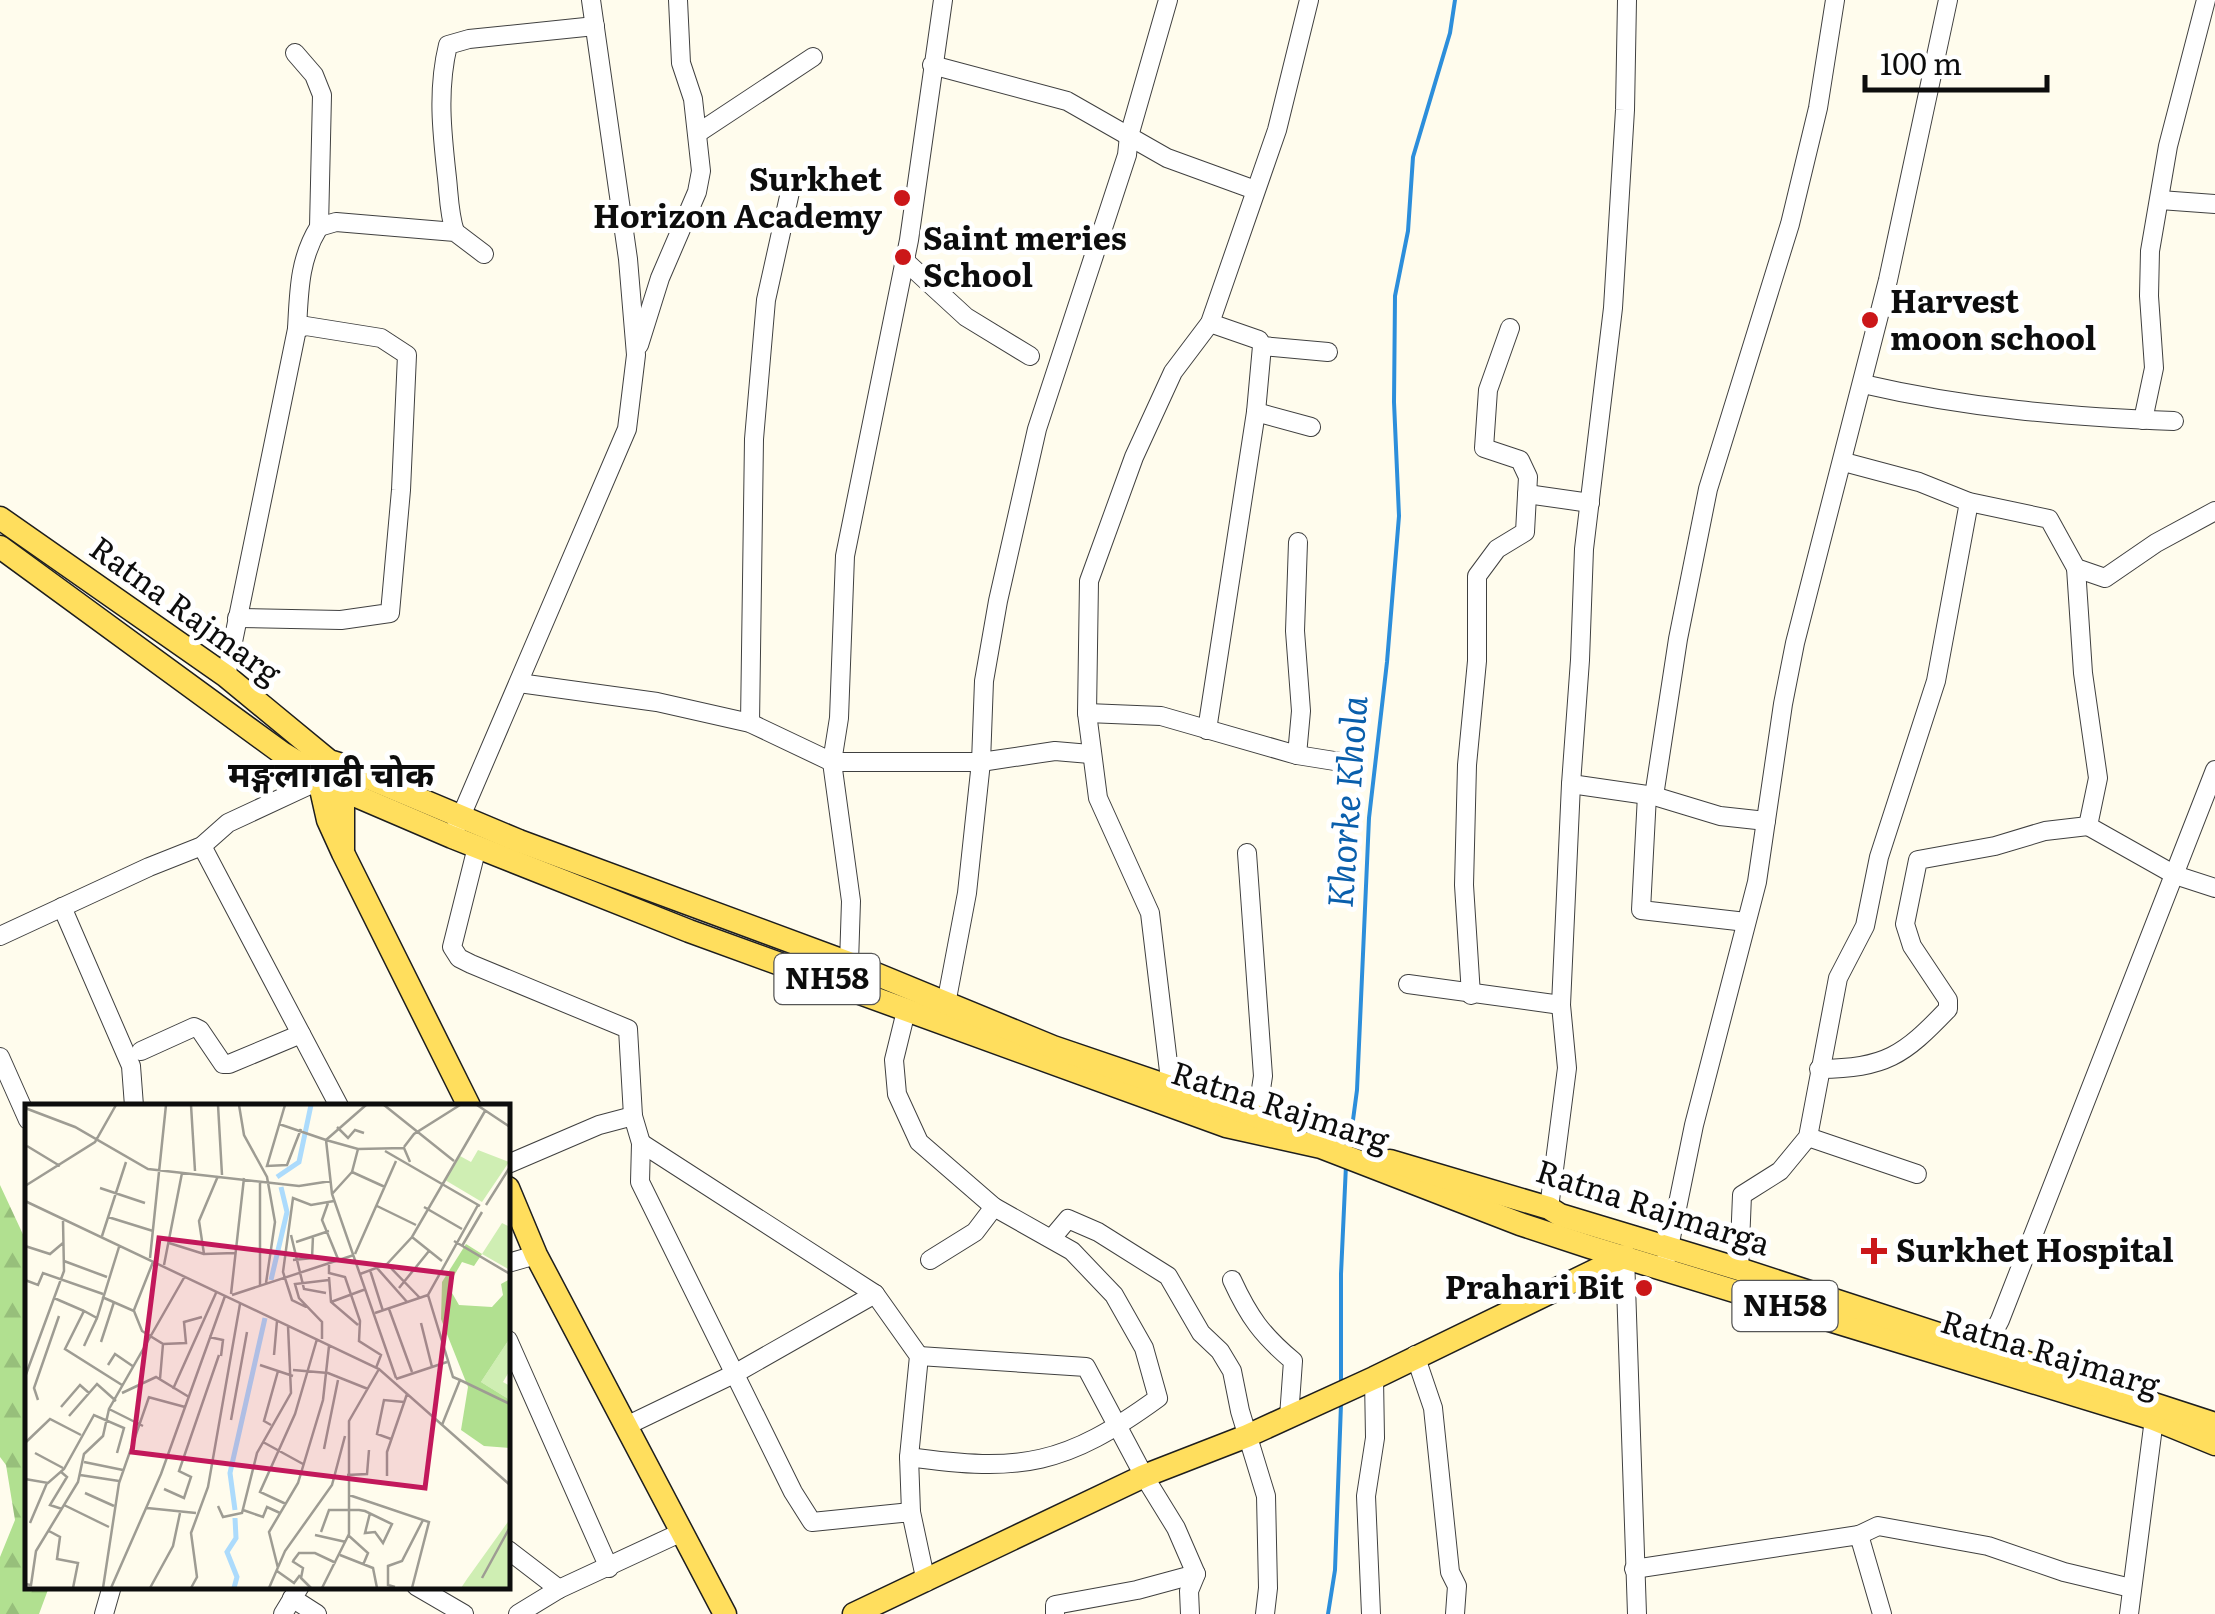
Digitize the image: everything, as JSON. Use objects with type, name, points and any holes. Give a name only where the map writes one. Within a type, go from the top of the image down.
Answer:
[{"type":"main road","name":"Ratna Rajmarg","points":[[0,518],[226,676],[329,779]]},
{"type":"main road","name":"Ratna Rajmarg","points":[[0,547],[282,752],[329,779],[457,826],[518,841],[850,963],[1053,1047],[1592,1236],[1625,1256],[1666,1260],[1980,1357],[2154,1419],[2214,1433]]},
{"type":"main road","points":[[329,779],[345,822],[343,853],[468,1104]]},
{"type":"main road","name":"Ratna Rajmarg","points":[[457,826],[476,847],[906,1011],[1226,1126],[1318,1141]]},
{"type":"main road","name":"Ratna Rajmarga","points":[[1356,1156],[1549,1208],[1592,1236],[1666,1260],[1739,1270],[1980,1357],[2214,1433]]},
{"type":"main road","points":[[510,1193],[536,1254],[726,1614]]},
{"type":"main road","points":[[854,1614],[1144,1476],[1248,1436],[1374,1378],[1625,1256]]},
{"type":"street","points":[[590,0],[628,259],[636,355]]},
{"type":"street","points":[[457,826],[627,428],[636,355],[660,278],[696,192],[701,171],[698,133],[693,99],[681,63],[678,0]]},
{"type":"street","points":[[850,963],[850,900],[832,762],[839,718],[845,556],[905,262],[943,0]]},
{"type":"street","points":[[946,1004],[967,893],[981,762],[984,681],[998,601],[1037,430],[1127,155],[1168,0]]},
{"type":"street","points":[[1171,1088],[1150,913],[1098,798],[1090,754],[1088,581],[1134,457],[1172,372],[1210,323],[1286,101],[1309,0]]},
{"type":"street","points":[[1549,1208],[1567,1068],[1560,1005],[1584,549],[1613,308],[1628,0]]},
{"type":"street","points":[[1746,922],[1641,910],[1650,795],[1708,489],[1790,224],[1818,108],[1835,0]]},
{"type":"street","points":[[1666,1260],[1694,1126],[1757,882],[1795,643],[1888,280],[1948,0]]},
{"type":"street","points":[[2143,420],[2154,368],[2150,251],[2168,146],[2206,0]]},
{"type":"street","points":[[455,232],[450,218],[441,97],[448,46],[469,38],[595,26]]},
{"type":"street","points":[[226,676],[298,329],[300,273],[309,243],[320,227],[322,95],[314,74],[295,54]]},
{"type":"street","points":[[698,133],[813,57]]},
{"type":"street","points":[[932,65],[1067,101],[1167,158],[1255,190]]},
{"type":"street","points":[[750,723],[754,438],[766,300],[790,192]]},
{"type":"street","points":[[2160,200],[2215,204]]},
{"type":"street","points":[[320,227],[336,222],[455,232],[484,254]]},
{"type":"street","points":[[905,262],[966,317],[1030,356]]},
{"type":"street","points":[[1207,730],[1256,412],[1262,346],[1259,340],[1210,323]]},
{"type":"street","points":[[236,618],[341,620],[390,613],[401,490],[406,355],[381,338],[306,326],[298,329]]},
{"type":"street","points":[[1471,995],[1464,885],[1467,765],[1477,661],[1477,576],[1497,549],[1525,532],[1528,477],[1520,460],[1484,448],[1488,390],[1510,328]]},
{"type":"street","points":[[1262,346],[1328,352]]},
{"type":"street","points":[[1863,384],[1936,400],[2060,417],[2174,421]]},
{"type":"street","points":[[1256,412],[1310,427]]},
{"type":"street","points":[[1844,462],[1919,482],[1970,502],[2049,519],[2076,568],[2098,778],[2088,826]]},
{"type":"street","points":[[1527,494],[1590,504]]},
{"type":"street","points":[[1739,1270],[1742,1195],[1780,1171],[1808,1137],[1838,978],[1865,926],[1884,841],[1936,681],[1970,502]]},
{"type":"street","points":[[2076,568],[2106,578],[2156,543],[2215,512]]},
{"type":"street","points":[[1297,755],[1301,711],[1295,631],[1298,542]]},
{"type":"street","points":[[519,683],[657,702],[750,723],[832,762],[981,762],[1055,751],[1090,754]]},
{"type":"street","points":[[1087,713],[1162,716],[1297,755],[1347,762]]},
{"type":"street","points":[[1980,1357],[2000,1320],[2215,770]]},
{"type":"street","points":[[0,936],[202,846],[228,823],[329,779]]},
{"type":"street","points":[[1571,784],[1650,795],[1720,816],[1766,821]]},
{"type":"street","points":[[1819,1069],[1888,1060],[1915,1044],[1948,1010],[1948,1000],[1912,946],[1905,924],[1918,860],[1996,846],[2045,831],[2088,826],[2176,875],[2215,888]]},
{"type":"street","points":[[202,846],[338,1104]]},
{"type":"street","points":[[476,847],[452,947],[459,958],[471,964],[628,1029],[633,1116],[641,1143],[640,1182],[760,1429],[812,1522],[911,1512]]},
{"type":"street","points":[[1247,853],[1263,1076],[1257,1116]]},
{"type":"street","points":[[62,906],[132,1066],[134,1104]]},
{"type":"street","points":[[1408,984],[1560,1005]]},
{"type":"street","points":[[906,1011],[894,1060],[897,1094],[919,1142],[994,1207],[1072,1251],[1114,1295],[1144,1348],[1158,1398],[1082,1448],[1041,1460],[974,1466],[909,1457]]},
{"type":"street","points":[[141,1052],[194,1027],[223,1064],[229,1064],[301,1034]]},
{"type":"street","points":[[0,1057],[25,1113]]},
{"type":"street","points":[[510,1163],[598,1126],[633,1116]]},
{"type":"street","points":[[1808,1137],[1917,1174]]},
{"type":"street","points":[[641,1143],[875,1294],[918,1356],[909,1457],[911,1512],[926,1582]]},
{"type":"street","points":[[930,1260],[975,1232],[994,1207]]},
{"type":"street","points":[[1052,1238],[1068,1219],[1098,1232],[1168,1276],[1201,1333],[1220,1351],[1232,1370],[1266,1496],[1265,1614]]},
{"type":"street","points":[[510,1262],[536,1254]]},
{"type":"street","points":[[1625,1256],[1637,1614]]},
{"type":"street","points":[[1232,1280],[1263,1336],[1293,1360],[1289,1417]]},
{"type":"street","points":[[626,1426],[736,1373],[875,1294]]},
{"type":"street","points":[[510,1344],[610,1568]]},
{"type":"street","points":[[1415,1355],[1432,1408],[1450,1572],[1457,1586],[1455,1614]]},
{"type":"street","points":[[918,1356],[1086,1367],[1176,1528],[1196,1574],[1189,1591],[1190,1614]]},
{"type":"street","points":[[1371,1614],[1366,1496],[1374,1438],[1374,1378]]},
{"type":"street","points":[[2128,1614],[2154,1419]]},
{"type":"street","points":[[1634,1569],[1859,1535],[1878,1526],[1988,1546],[2064,1572],[2131,1588]]},
{"type":"street","points":[[518,1614],[559,1589],[682,1532]]},
{"type":"street","points":[[1859,1535],[1882,1614]]},
{"type":"street","points":[[510,1552],[559,1589]]},
{"type":"street","points":[[1055,1614],[1054,1604],[1075,1598],[1137,1590],[1196,1574]]},
{"type":"street","points":[[104,1614],[111,1589]]},
{"type":"street","points":[[421,1589],[464,1614]]},
{"type":"street","points":[[292,1600],[318,1614]]},
{"type":"green space","points":[[0,1185],[25,1239],[25,1589],[48,1589],[39,1614],[0,1614],[0,1557],[15,1520],[6,1465],[0,1457]]},
{"type":"waterway","name":"Khorke Khola","points":[[1349,1150],[1357,1090],[1369,818],[1399,516],[1395,296],[1408,231],[1413,157],[1450,33],[1455,0]]},
{"type":"waterway","name":"Khorke Khola","points":[[1341,1385],[1346,1165]]},
{"type":"waterway","name":"Khorke Khola","points":[[1328,1614],[1335,1570],[1341,1404]]},
{"type":"place","name":"Surkhet Horizon Academy","points":[[902,198]]},
{"type":"place","name":"Saint meries School","points":[[903,257]]},
{"type":"place","name":"Harvest moon school","points":[[1870,320]]},
{"type":"place","name":"Surkhet Hospital","points":[[1874,1251]]},
{"type":"place","name":"Prahari Bit","points":[[1644,1288]]},
{"type":"district","name":"मङ्गलागढी चोक","points":[[331,775]]}]
